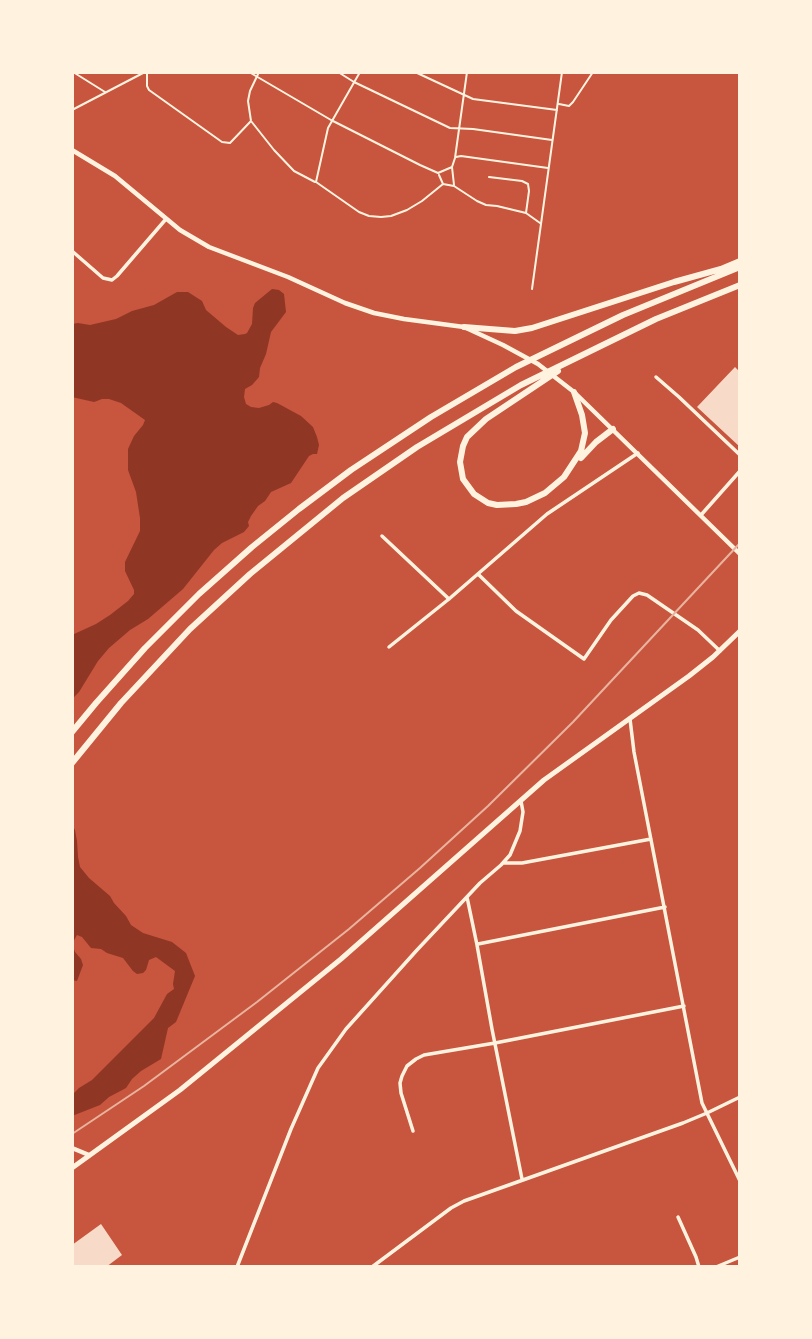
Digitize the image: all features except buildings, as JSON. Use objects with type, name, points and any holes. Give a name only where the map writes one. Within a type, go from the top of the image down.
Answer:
[{"type":"highway","points":[[464,327],[515,331],[532,328],[740,261]]},
{"type":"highway","points":[[72,732],[145,648],[191,602],[241,556],[362,463],[431,417],[516,367],[623,315],[740,267]]},
{"type":"highway","points":[[72,763],[165,655],[231,590],[335,505],[393,463],[453,425],[574,359],[656,319],[740,285]]},
{"type":"highway","points":[[536,381],[467,437],[460,454],[463,479],[480,498],[497,505],[535,498],[554,486],[596,442],[613,429]]},
{"type":"highway","points":[[570,470],[581,451],[584,433],[582,415],[573,392]]},
{"type":"main road","points":[[72,150],[115,176],[180,230],[209,247],[360,308],[404,320],[464,327],[538,364],[613,429],[740,554]]},
{"type":"main road","points":[[72,1168],[180,1090],[396,911],[544,780],[690,675],[740,631]]},
{"type":"main road","points":[[72,1148],[89,1155]]},
{"type":"street","points":[[72,251],[103,278],[112,280],[166,219]]},
{"type":"street","points":[[656,377],[740,455]]},
{"type":"street","points":[[389,647],[558,505],[638,453]]},
{"type":"street","points":[[701,515],[740,471]]},
{"type":"street","points":[[382,536],[449,599]]},
{"type":"street","points":[[478,574],[516,611],[584,659],[599,635],[623,606],[639,593],[644,593],[698,630],[720,651]]},
{"type":"street","points":[[630,719],[634,752],[702,1103],[738,1170],[740,1181]]},
{"type":"street","points":[[237,1267],[318,1068],[336,1041],[416,950],[503,863],[515,846],[520,831],[523,812],[521,801]]},
{"type":"street","points":[[503,863],[522,863],[651,839]]},
{"type":"street","points":[[467,897],[522,1179]]},
{"type":"street","points":[[477,944],[665,907]]},
{"type":"street","points":[[413,1130],[401,1093],[402,1076],[407,1066],[424,1055],[684,1006]]},
{"type":"street","points":[[372,1267],[464,1201],[635,1141],[740,1097]]},
{"type":"street","points":[[678,1217],[699,1267]]},
{"type":"street","points":[[716,1267],[740,1257]]},
{"type":"lane","points":[[73,72],[106,92]]},
{"type":"lane","points":[[72,110],[147,72],[149,90],[222,142],[230,143],[251,121]]},
{"type":"lane","points":[[249,72],[331,120],[438,173],[443,184]]},
{"type":"lane","points":[[260,72],[248,101],[251,121],[294,171],[316,182],[359,212],[369,216],[391,216],[422,201],[443,184],[454,186],[486,205],[526,213],[541,224]]},
{"type":"lane","points":[[338,72],[450,128],[552,140]]},
{"type":"lane","points":[[316,182],[331,120],[360,72]]},
{"type":"lane","points":[[415,72],[473,100],[557,110]]},
{"type":"lane","points":[[454,186],[452,167],[467,72]]},
{"type":"lane","points":[[532,289],[562,72]]},
{"type":"lane","points":[[558,104],[569,106],[593,72]]},
{"type":"lane","points":[[455,158],[461,156],[548,168]]},
{"type":"lane","points":[[438,173],[452,167]]},
{"type":"lane","points":[[489,177],[528,184],[526,213]]},
{"type":"shaded area","points":[[272,289],[284,294],[286,312],[271,332],[259,377],[245,389],[244,397],[246,404],[251,407],[259,408],[273,402],[301,416],[313,427],[319,445],[317,454],[309,456],[291,483],[271,492],[251,516],[249,526],[244,532],[214,550],[183,589],[109,648],[72,699],[72,635],[110,615],[134,594],[125,571],[125,562],[140,531],[140,518],[136,492],[128,470],[128,449],[145,420],[121,403],[109,399],[94,402],[72,397],[72,324],[90,325],[116,319],[154,305],[177,292],[188,292],[202,301],[206,310],[226,327],[238,335],[245,334],[252,324],[255,303]]},
{"type":"shaded area","points":[[72,825],[80,867],[110,896],[131,925],[143,933],[172,942],[186,953],[195,976],[176,1022],[168,1028],[161,1059],[141,1071],[126,1088],[100,1105],[72,1116],[72,1095],[92,1080],[154,1018],[167,994],[174,989],[175,971],[156,957],[149,960],[143,973],[137,974],[123,958],[91,948],[82,937],[77,935],[72,944]]},
{"type":"shaded area","points":[[72,944],[83,965],[77,981],[72,980]]},
{"type":"railway","points":[[72,1134],[144,1086],[257,1002],[420,868],[573,722],[740,543]]}]
